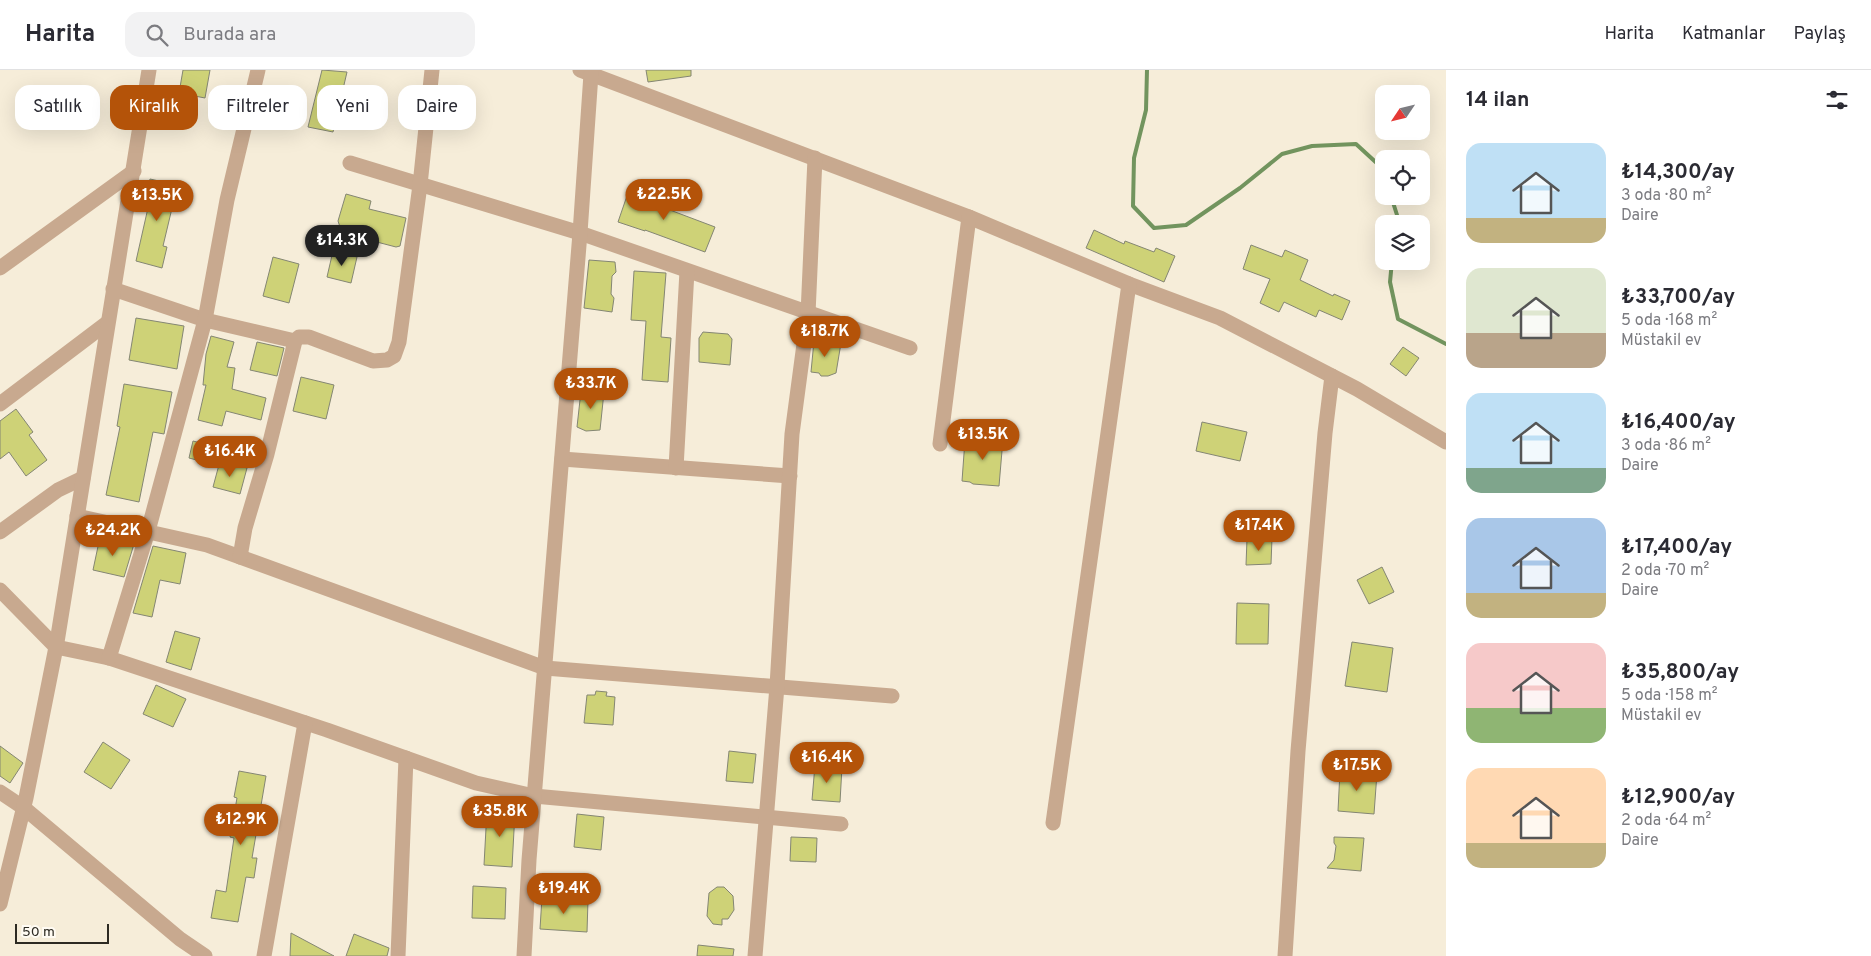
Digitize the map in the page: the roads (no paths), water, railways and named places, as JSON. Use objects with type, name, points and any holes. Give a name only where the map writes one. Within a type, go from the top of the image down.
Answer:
[{"type":"street","points":[[0,904],[24,808],[56,647],[149,70]]},
{"type":"street","points":[[109,658],[148,532],[205,320],[227,200],[258,70]]},
{"type":"street","points":[[240,557],[245,528],[267,454],[295,341],[299,337],[308,337],[373,361],[387,360],[394,356],[399,342],[420,185],[432,70]]},
{"type":"street","points":[[524,956],[534,796],[580,233],[586,72],[969,217],[1129,284],[1220,318],[1357,389],[1446,442]]},
{"type":"street","points":[[755,956],[776,686],[792,434],[808,314],[815,158]]},
{"type":"street","points":[[350,163],[580,233],[910,348]]},
{"type":"street","points":[[0,268],[134,171]]},
{"type":"street","points":[[940,444],[969,217]]},
{"type":"street","points":[[676,468],[686,271]]},
{"type":"street","points":[[1053,823],[1129,284]]},
{"type":"street","points":[[113,289],[205,320],[295,341]]},
{"type":"street","points":[[0,404],[108,323]]},
{"type":"street","points":[[1285,956],[1299,741],[1325,433],[1332,376]]},
{"type":"street","points":[[562,459],[790,476]]},
{"type":"street","points":[[0,532],[58,490],[83,478]]},
{"type":"street","points":[[77,516],[207,545],[545,668],[892,696]]},
{"type":"street","points":[[0,590],[56,647],[109,658],[476,783],[534,796],[841,824]]},
{"type":"street","points":[[264,956],[304,723]]},
{"type":"street","points":[[398,956],[406,758]]},
{"type":"street","points":[[0,792],[24,808],[180,939],[205,956]]},
{"type":"waterway","points":[[1147,70],[1146,110],[1134,158],[1133,206],[1154,228],[1186,225],[1240,188],[1282,154],[1312,146],[1356,144],[1375,161]]},
{"type":"waterway","points":[[1394,205],[1397,215]]},
{"type":"waterway","points":[[1391,270],[1390,282],[1398,319],[1446,344]]}]
